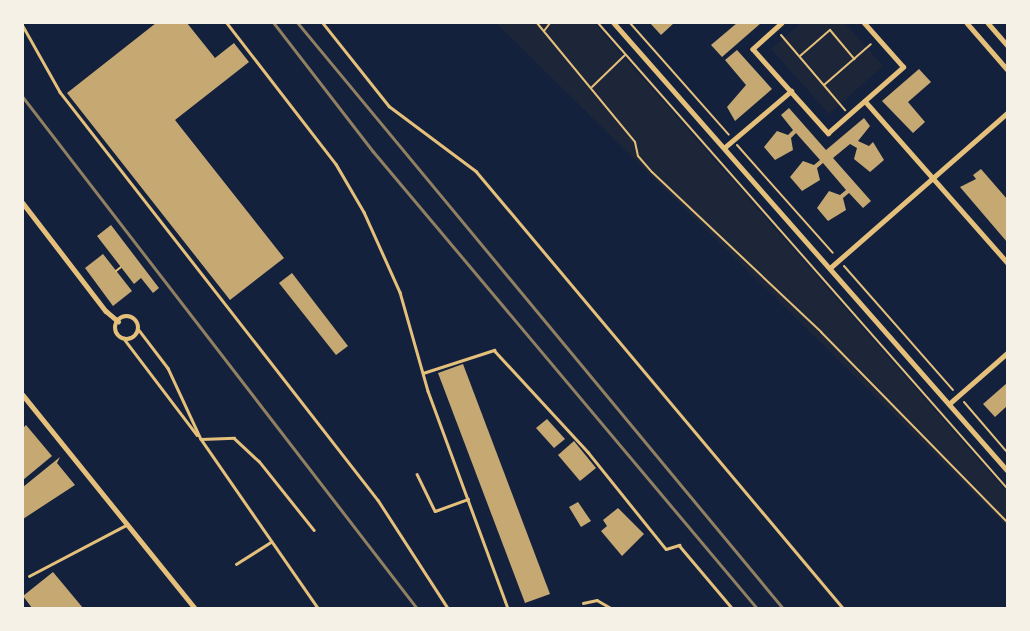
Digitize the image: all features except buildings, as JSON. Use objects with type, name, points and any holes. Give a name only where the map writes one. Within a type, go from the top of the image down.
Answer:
[{"type":"street","points":[[616,23],[1007,470]]},
{"type":"street","points":[[782,23],[753,48],[828,133],[903,67],[865,23]]},
{"type":"street","points":[[967,23],[1007,69]]},
{"type":"street","points":[[988,23],[1007,45]]},
{"type":"street","points":[[724,148],[791,91]]},
{"type":"street","points":[[865,101],[1007,262]]},
{"type":"street","points":[[830,268],[1007,113]]},
{"type":"street","points":[[23,203],[106,311],[118,321]]},
{"type":"street","points":[[132,318],[139,330],[136,337],[125,340],[117,334],[118,321],[132,318]]},
{"type":"street","points":[[949,404],[1007,353]]},
{"type":"street","points":[[23,395],[195,608]]},
{"type":"lane","points":[[227,23],[349,181],[391,270],[423,373],[508,608]]},
{"type":"lane","points":[[323,23],[389,106],[476,171],[843,608]]},
{"type":"lane","points":[[23,26],[60,92],[378,499],[448,608]]},
{"type":"lane","points":[[139,330],[168,368],[201,439]]},
{"type":"lane","points":[[125,340],[201,439],[318,608]]},
{"type":"lane","points":[[423,373],[494,350],[588,452],[660,542],[666,548],[679,545],[732,608]]},
{"type":"lane","points":[[201,439],[234,438],[258,461],[314,530]]},
{"type":"lane","points":[[417,474],[435,511],[468,499]]},
{"type":"lane","points":[[29,576],[126,525]]},
{"type":"lane","points":[[236,564],[272,541]]},
{"type":"lane","points":[[583,603],[597,600],[611,608]]},
{"type":"path","points":[[537,23],[635,142],[638,156],[652,172],[821,332],[1007,522]]},
{"type":"path","points":[[544,32],[550,23]]},
{"type":"path","points":[[598,23],[1007,488]]},
{"type":"path","points":[[631,23],[727,133]]},
{"type":"path","points":[[775,29],[849,115]]},
{"type":"path","points":[[799,56],[830,30],[854,59]]},
{"type":"path","points":[[824,85],[878,38]]},
{"type":"path","points":[[591,88],[626,54]]},
{"type":"path","points":[[739,146],[833,253]]},
{"type":"path","points":[[843,265],[953,390]]},
{"type":"path","points":[[116,271],[121,267]]},
{"type":"path","points":[[968,407],[1007,452]]},
{"type":"shaded area","points":[[496,23],[594,23],[1007,492],[1007,526]]},
{"type":"shaded area","points":[[801,23],[845,23],[883,66],[829,114],[771,49]]},
{"type":"railway","points":[[274,23],[373,151],[757,608]]},
{"type":"railway","points":[[298,23],[783,608]]},
{"type":"railway","points":[[23,97],[417,608]]}]
